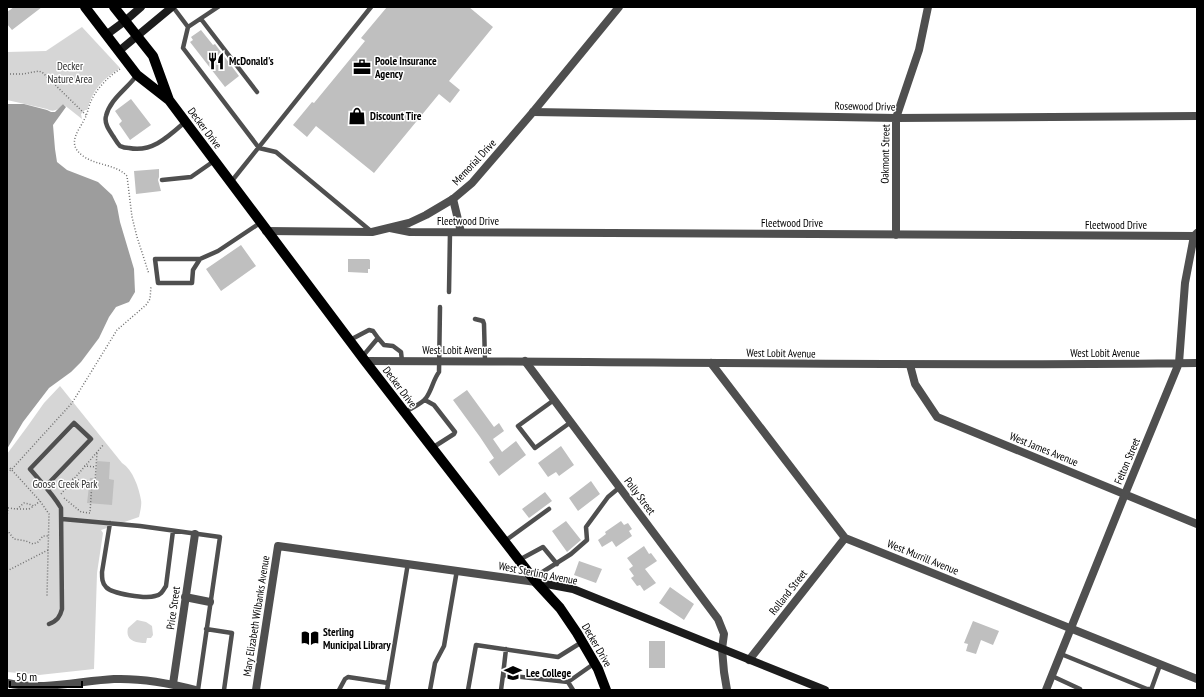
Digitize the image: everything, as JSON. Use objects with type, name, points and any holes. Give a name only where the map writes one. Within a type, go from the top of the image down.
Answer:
[{"type":"main road","name":"Decker Drive","points":[[85,7],[137,75],[169,100],[404,413],[534,580],[560,608],[595,663],[606,690]]},
{"type":"main road","name":"Decker Drive","points":[[114,7],[154,56],[169,100]]},
{"type":"main road","points":[[106,34],[125,21],[141,7]]},
{"type":"main road","points":[[119,51],[172,7]]},
{"type":"main road","name":"West Sterling Avenue","points":[[534,580],[573,589],[825,690]]},
{"type":"street","name":"Oakmont Street","points":[[896,235],[896,118],[919,50],[928,7]]},
{"type":"street","name":"Memorial Drive","points":[[263,227],[372,232],[409,223],[453,199],[472,183],[533,112],[615,9]]},
{"type":"street","name":"Rosewood Drive","points":[[533,112],[896,118],[1197,116]]},
{"type":"street","points":[[453,199],[461,232]]},
{"type":"street","name":"Fleetwood Drive","points":[[390,228],[410,232],[896,235],[1196,234]]},
{"type":"street","name":"Felton Street","points":[[1046,690],[1179,363],[1185,283],[1196,234]]},
{"type":"street","name":"West Lobit Avenue","points":[[363,359],[402,361],[910,365],[1197,363]]},
{"type":"street","name":"Polly Street","points":[[525,361],[718,619],[724,634],[722,649],[727,690]]},
{"type":"street","points":[[711,363],[845,538]]},
{"type":"street","name":"West James Avenue","points":[[910,365],[915,384],[937,417],[1197,524]]},
{"type":"street","name":"Price Street","points":[[173,684],[195,534]]},
{"type":"street","name":"West Murrill Avenue","points":[[845,538],[1071,630],[1197,679]]},
{"type":"street","name":"Rolland Street","points":[[749,660],[845,538]]},
{"type":"street","name":"West Sterling Avenue","points":[[278,546],[534,580]]},
{"type":"street","name":"Mary Elizabeth Wilbanks Avenue","points":[[256,690],[278,546]]},
{"type":"street","points":[[185,597],[210,602]]},
{"type":"street","points":[[7,683],[33,686],[55,686],[115,679],[145,680],[173,684],[197,690]]},
{"type":"lane","points":[[172,7],[188,27]]},
{"type":"lane","points":[[218,7],[188,27],[183,48],[259,148],[276,152],[372,232]]},
{"type":"lane","points":[[231,184],[371,7]]},
{"type":"lane","points":[[201,18],[257,92]]},
{"type":"lane","points":[[137,75],[114,100],[105,118],[109,131],[120,145],[134,149],[154,146],[185,122]]},
{"type":"lane","points":[[162,180],[191,177],[214,161]]},
{"type":"lane","points":[[200,259],[193,270],[192,283],[158,283],[155,259],[200,259],[218,252],[263,227]]},
{"type":"lane","points":[[449,292],[450,232]]},
{"type":"lane","points":[[404,413],[425,400],[439,372],[440,307]]},
{"type":"lane","points":[[475,319],[483,321],[484,324],[486,361]]},
{"type":"lane","points":[[349,341],[369,330],[373,331],[384,346],[394,346],[401,352],[402,361]]},
{"type":"lane","points":[[363,359],[378,338]]},
{"type":"lane","points":[[425,400],[434,405],[455,432],[432,448]]},
{"type":"lane","points":[[554,400],[518,426],[535,448],[571,422]]},
{"type":"lane","points":[[45,486],[91,439],[74,423],[30,469],[56,499],[61,508],[62,609],[58,619],[49,624]]},
{"type":"lane","points":[[534,580],[571,554],[587,540],[586,527],[608,497],[620,487]]},
{"type":"lane","points":[[504,541],[549,509]]},
{"type":"lane","points":[[62,519],[110,523],[220,537],[197,690]]},
{"type":"lane","points":[[110,523],[102,580],[110,591],[144,597],[155,596],[162,593],[166,586],[173,531]]},
{"type":"lane","points":[[519,560],[543,547],[557,564]]},
{"type":"lane","points":[[387,690],[408,563]]},
{"type":"lane","points":[[430,690],[435,663],[444,646],[457,570]]},
{"type":"lane","points":[[206,629],[232,633],[224,690]]},
{"type":"lane","points":[[468,690],[476,645],[558,657],[582,642]]},
{"type":"lane","points":[[501,690],[506,649]]},
{"type":"lane","points":[[1061,654],[1147,689],[1151,689],[1160,665]]},
{"type":"lane","points":[[503,674],[568,682],[595,663]]},
{"type":"lane","points":[[1052,676],[1080,689]]},
{"type":"lane","points":[[339,690],[344,679],[348,677],[388,683]]},
{"type":"lane","points":[[568,682],[573,690]]},
{"type":"path","points":[[120,68],[104,82],[94,96],[75,136],[75,146],[77,151],[84,157],[99,164],[120,169],[127,176],[132,217],[149,275]]},
{"type":"path","points":[[7,74],[23,74],[37,70],[86,115]]},
{"type":"path","points":[[7,472],[72,403],[116,330],[146,305],[150,299],[152,292],[151,282]]},
{"type":"path","points":[[97,452],[95,482],[92,482],[90,513],[81,512],[60,493],[104,444]]},
{"type":"path","points":[[84,466],[96,467]]},
{"type":"path","points":[[10,469],[40,501],[49,514],[47,596]]},
{"type":"path","points":[[72,479],[92,482]]},
{"type":"path","points":[[7,517],[8,508],[29,509],[40,501]]},
{"type":"path","points":[[17,509],[24,503],[34,506]]},
{"type":"path","points":[[7,530],[14,539],[33,544],[38,542],[43,536],[48,536]]},
{"type":"path","points":[[7,571],[48,550]]},
{"type":"green space","name":"Decker Nature Area","points":[[82,27],[120,68],[108,76],[95,91],[87,110],[81,114],[82,119],[63,104],[58,109],[52,111],[7,100],[7,52],[46,51]]},
{"type":"green space","name":"Goose Creek Park","points":[[60,386],[129,470],[137,485],[140,495],[141,502],[139,517],[101,530],[103,533],[97,573],[94,669],[39,675],[7,672],[7,454],[44,403]]},
{"type":"green space","points":[[137,620],[146,622],[152,626],[153,635],[151,638],[147,638],[146,643],[135,642],[128,636],[128,628]]},
{"type":"shaded area","points":[[7,104],[24,104],[51,112],[55,112],[63,104],[66,107],[53,125],[57,162],[67,170],[98,182],[112,195],[117,206],[120,222],[134,269],[135,292],[129,302],[116,307],[109,317],[99,338],[81,362],[71,372],[49,388],[23,422],[7,449]]},
{"type":"building","points":[[14,7],[42,7],[12,30],[7,24],[7,12]]},
{"type":"building","points":[[387,7],[469,7],[493,27],[449,81],[460,90],[450,103],[439,94],[374,173],[316,126],[307,137],[293,125],[312,102],[314,103],[365,41],[361,38]]},
{"type":"building","name":"McDonald's","points":[[201,30],[213,45],[215,44],[239,76],[225,87],[190,42],[193,40],[191,37]]},
{"type":"building","points":[[131,99],[151,125],[130,140],[119,124],[122,121],[115,111]]},
{"type":"building","points":[[159,169],[158,180],[161,191],[136,194],[134,171]]},
{"type":"building","points":[[241,245],[256,266],[221,291],[206,269]]},
{"type":"building","points":[[348,259],[369,259],[370,269],[368,269],[368,273],[348,272]]},
{"type":"building","points":[[467,390],[494,427],[499,423],[504,431],[493,439],[502,452],[516,441],[526,455],[499,476],[489,462],[494,458],[453,400]]},
{"type":"building","points":[[561,446],[574,465],[559,476],[556,472],[548,477],[538,463]]},
{"type":"building","points":[[97,461],[110,462],[109,479],[114,480],[112,505],[87,503],[90,478],[96,478]]},
{"type":"building","points":[[591,481],[600,494],[578,511],[569,498]]},
{"type":"building","points":[[545,492],[552,501],[529,518],[522,509]]},
{"type":"building","points":[[566,521],[581,540],[567,552],[552,531]]},
{"type":"building","points":[[621,521],[624,525],[628,523],[632,529],[629,531],[632,536],[616,547],[612,541],[602,547],[598,540],[606,534],[605,532]]},
{"type":"building","points":[[644,546],[649,554],[651,553],[657,561],[645,569],[656,583],[644,591],[640,585],[637,586],[631,578],[634,576],[629,569],[633,566],[627,558]]},
{"type":"building","points":[[579,561],[602,569],[596,583],[574,575]]},
{"type":"building","points":[[670,587],[694,604],[684,620],[659,603]]},
{"type":"building","points":[[973,621],[999,631],[993,645],[981,640],[976,654],[966,651],[968,644],[964,643]]},
{"type":"building","points":[[649,641],[665,641],[665,668],[649,668]]},
{"type":"place","name":"McDonald's","points":[[216,61]]},
{"type":"place","name":"Poole Insurance Agency","points":[[362,67]]},
{"type":"place","name":"Discount Tire","points":[[357,116]]},
{"type":"place","name":"Sterling Municipal Library","points":[[310,638]]},
{"type":"place","name":"Lee College","points":[[513,673]]}]
